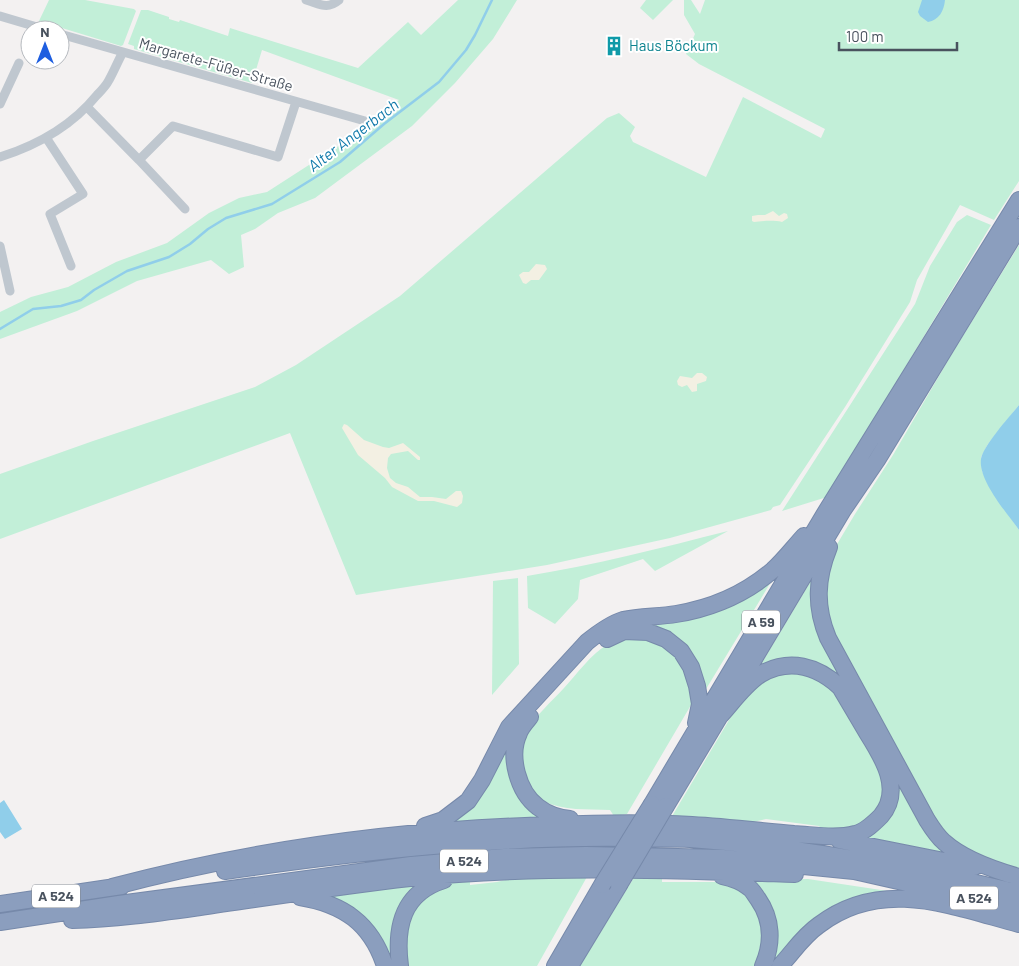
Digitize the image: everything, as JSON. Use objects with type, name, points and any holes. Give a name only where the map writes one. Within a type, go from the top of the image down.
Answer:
[{"type":"highway","name":"A 59","points":[[570,966],[619,885],[694,734],[835,510],[887,444],[999,246],[1016,204]]},
{"type":"highway","name":"A 59","points":[[999,246],[1019,227]]},
{"type":"highway","name":"A 59","points":[[555,966],[602,885],[720,716],[835,510]]},
{"type":"highway","points":[[398,834],[443,820],[468,801],[482,780],[509,727],[587,642],[621,621],[676,614],[733,598],[774,569],[835,510]]},
{"type":"highway","points":[[835,510],[818,590],[822,622],[828,638],[935,832],[944,842],[958,852],[1012,875]]},
{"type":"highway","points":[[607,823],[557,818],[537,806],[523,789],[515,768],[515,750],[519,733],[528,719],[575,667],[603,641],[624,631],[648,632],[666,639],[681,651],[690,667],[697,686],[700,704],[694,734]]},
{"type":"highway","points":[[112,887],[171,872],[297,848],[398,834],[492,826],[607,823],[692,825],[843,836],[857,834],[871,825],[888,805],[891,788],[884,761],[840,687],[814,668],[798,666],[778,667],[760,675],[720,716]]},
{"type":"highway","points":[[809,835],[1012,875]]},
{"type":"highway","name":"A 524","points":[[0,904],[260,866],[411,848],[501,840],[600,838],[689,839],[793,849],[934,873],[1019,893]]},
{"type":"highway","name":"A 524","points":[[0,923],[138,902],[411,865],[504,857],[586,855],[723,858],[854,871],[1019,909]]},
{"type":"highway","points":[[0,923],[120,917],[394,880],[484,873],[584,869],[808,875],[908,889],[929,888]]},
{"type":"highway","points":[[708,872],[731,878],[749,887],[765,910],[769,922],[770,942],[768,955],[763,966]]},
{"type":"highway","points":[[400,966],[399,929],[405,909],[417,894],[430,884],[446,879],[484,873]]},
{"type":"highway","points":[[271,897],[300,896],[335,905],[356,920],[369,933],[381,952],[385,966]]},
{"type":"highway","points":[[780,966],[804,938],[838,912],[855,905],[887,898],[938,903],[1019,924]]},
{"type":"highway","points":[[574,966],[581,947]]},
{"type":"street","points":[[306,0],[327,7],[339,0]]},
{"type":"street","points":[[0,16],[20,22]]},
{"type":"street","name":"Margarete-Füßer-Straße","points":[[70,37],[365,121]]},
{"type":"street","points":[[0,157],[47,139],[68,124],[87,107],[109,81],[122,52]]},
{"type":"street","points":[[0,104],[4,86],[19,63]]},
{"type":"street","points":[[139,160],[173,126],[278,157],[296,102]]},
{"type":"street","points":[[87,107],[185,210]]},
{"type":"street","points":[[47,139],[83,194],[50,214],[71,266]]},
{"type":"street","points":[[0,246],[10,291]]},
{"type":"green space","points":[[49,0],[85,0],[134,9],[136,11],[121,46],[70,30],[70,20],[39,20]]},
{"type":"green space","points":[[458,0],[517,0],[493,39],[455,83],[412,126],[315,198],[278,213],[255,229],[241,235],[244,267],[229,274],[211,260],[137,281],[77,311],[0,339],[0,312],[31,297],[68,287],[116,262],[167,243],[209,213],[239,198],[267,192],[357,134],[399,100],[262,50],[252,83],[134,49],[134,46],[128,44],[141,10],[148,10],[169,17],[169,19],[179,22],[180,20],[228,36],[230,28],[358,68],[408,22],[421,35]]},
{"type":"green space","points":[[646,0],[673,0],[653,20],[640,8]]},
{"type":"green space","points":[[684,0],[691,0],[700,14],[705,0],[1019,0],[1019,181],[994,220],[960,205],[917,280],[910,302],[845,407],[780,505],[773,507],[771,510],[670,538],[547,565],[356,595],[290,433],[0,539],[0,474],[255,387],[296,365],[400,296],[607,118],[619,113],[635,127],[630,136],[633,142],[706,177],[743,97],[821,138],[825,129],[699,64],[686,54],[695,34],[684,15]]},
{"type":"green space","points":[[967,215],[991,225],[827,497],[782,511],[915,304],[930,266],[957,222]]},
{"type":"green space","points":[[1019,245],[1019,405],[988,444],[981,457],[982,471],[990,488],[1019,530],[1019,868],[979,857],[947,840],[825,621],[821,603],[833,551]]},
{"type":"green space","points":[[728,531],[655,571],[643,559],[580,580],[578,599],[555,624],[528,608],[527,576],[653,550]]},
{"type":"green space","points":[[780,567],[703,694],[694,663],[630,623],[677,620]]},
{"type":"green space","points":[[518,578],[519,664],[492,695],[493,581]]},
{"type":"green space","points":[[812,579],[812,614],[817,632],[848,690],[830,673],[757,671]]},
{"type":"green space","points":[[640,637],[664,646],[680,660],[689,680],[691,705],[627,814],[614,816],[610,810],[567,808],[543,801],[535,796],[529,789],[522,770],[521,749],[527,731],[539,714],[601,649],[615,641]]},
{"type":"green space","points":[[779,671],[813,674],[837,692],[885,780],[881,805],[864,825],[823,832],[819,826],[766,819],[749,823],[671,818],[745,693]]},
{"type":"green space","points":[[511,733],[511,749],[547,819],[441,826]]},
{"type":"green space","points":[[890,765],[953,858],[859,840],[881,825]]},
{"type":"green space","points":[[636,874],[662,874],[662,882],[726,882],[747,893],[756,907],[764,933],[757,966],[580,966]]},
{"type":"green space","points":[[588,875],[537,966],[403,966],[409,910],[447,882],[470,880],[470,885],[497,882],[521,876]]},
{"type":"green space","points":[[808,879],[901,893],[852,901],[774,966],[768,966],[774,956],[746,880]]},
{"type":"green space","points":[[421,881],[400,906],[392,926],[394,966],[320,893]]},
{"type":"sand","points":[[773,211],[779,216],[784,213],[787,214],[788,218],[782,222],[752,221],[752,216],[765,215]]},
{"type":"sand","points":[[536,264],[545,265],[547,269],[539,280],[531,280],[526,284],[523,283],[519,275],[523,272],[529,272]]},
{"type":"sand","points":[[697,373],[702,373],[707,377],[706,381],[697,384],[697,391],[692,392],[687,385],[682,387],[678,385],[677,381],[680,376],[692,378]]},
{"type":"sand","points":[[344,424],[364,440],[389,448],[403,443],[420,457],[420,460],[418,460],[408,451],[391,454],[388,458],[387,468],[390,478],[396,483],[408,487],[420,497],[446,499],[456,491],[461,491],[463,496],[462,503],[457,507],[434,501],[418,501],[392,487],[385,478],[358,455],[342,428]]},
{"type":"water","points":[[922,0],[945,0],[938,17],[928,22],[920,16],[918,12]]},
{"type":"water","points":[[1019,405],[1019,530],[1001,506],[984,477],[981,459],[992,439]]},
{"type":"water","points":[[4,800],[22,829],[5,839],[0,832],[0,803]]},
{"type":"waterway","name":"Alter Angerbach","points":[[0,329],[33,309],[61,306],[81,300],[94,290],[127,271],[169,257],[226,218],[272,204],[340,162],[384,124],[439,82],[466,50],[492,0]]},
{"type":"place","name":"Haus Böckum","points":[[614,46]]}]
